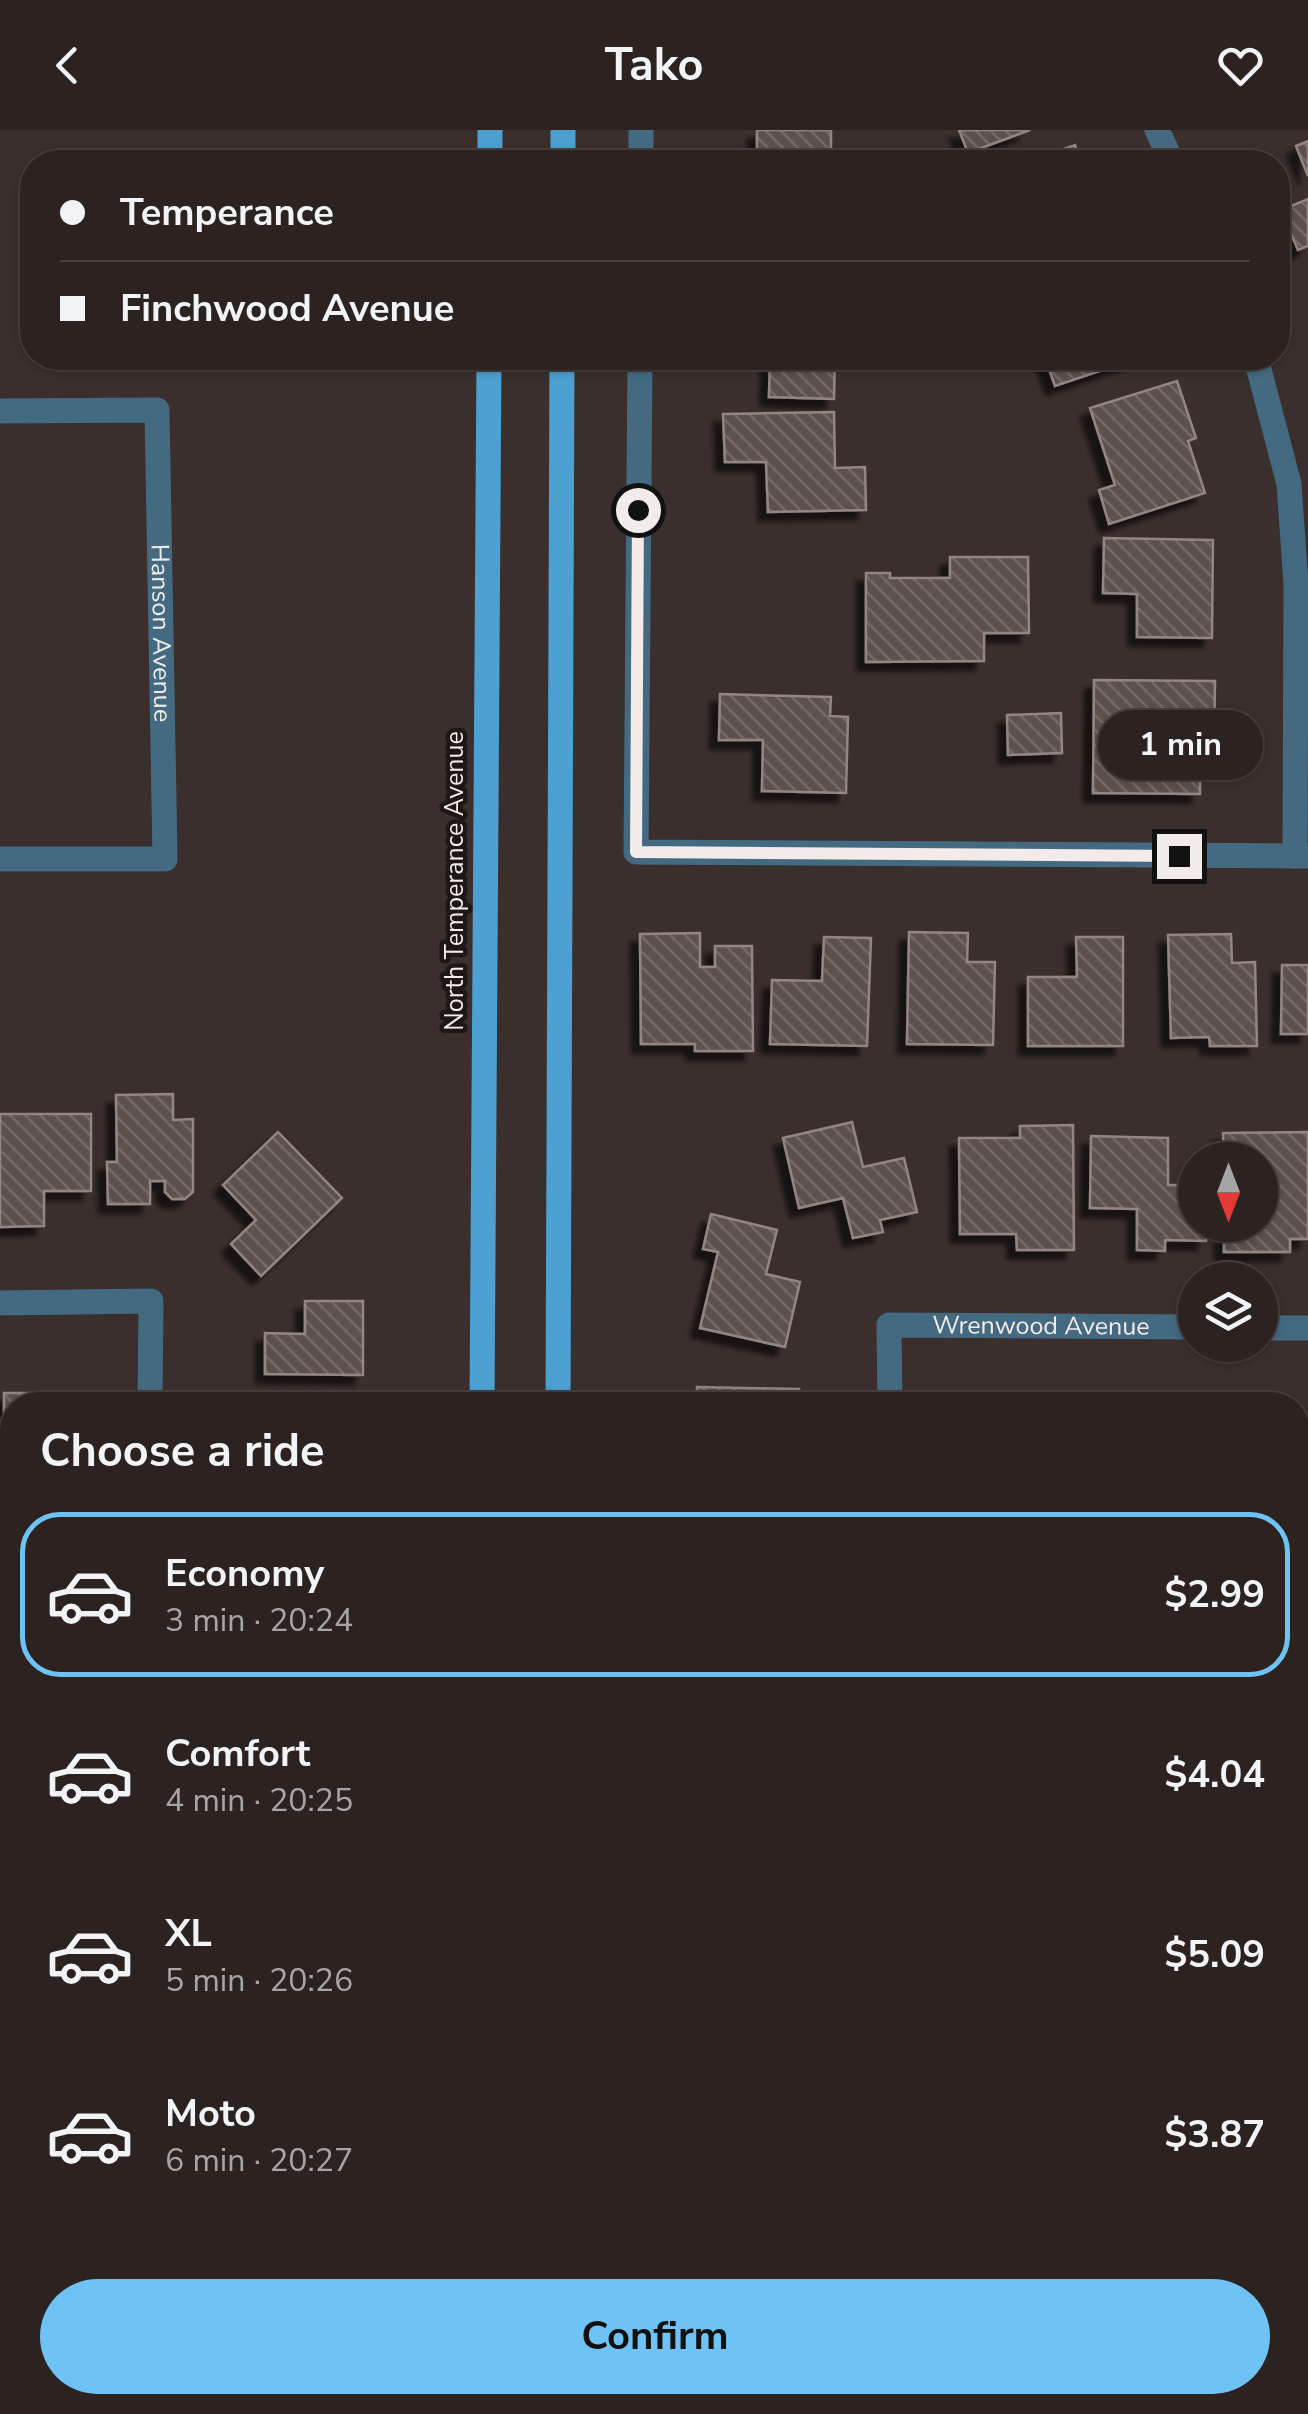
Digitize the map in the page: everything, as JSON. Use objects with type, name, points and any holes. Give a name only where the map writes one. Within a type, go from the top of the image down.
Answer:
[{"type":"main road","name":"North Temperance Avenue","points":[[482,1392],[488,370]]},
{"type":"main road","points":[[558,1392],[562,370]]},
{"type":"street","points":[[640,370],[636,852],[1301,856],[1296,584],[1289,484],[1259,370]]},
{"type":"street","name":"Hanson Avenue","points":[[0,411],[157,410],[165,859],[0,859]]},
{"type":"street","points":[[0,1303],[150,1301],[150,1392]]},
{"type":"street","name":"Wrenwood Avenue","points":[[890,1392],[889,1324],[1178,1327]]},
{"type":"street","points":[[1278,1328],[1308,1328]]},
{"type":"building","points":[[757,130],[831,130],[831,150],[757,150]]},
{"type":"building","points":[[959,130],[1030,130],[976,150],[967,150]]},
{"type":"building","points":[[1308,141],[1308,176],[1296,146]]},
{"type":"building","points":[[1308,199],[1308,246],[1298,250],[1290,231],[1290,206]]},
{"type":"building","points":[[770,370],[835,370],[834,399],[769,397]]},
{"type":"building","points":[[1049,370],[1102,370],[1055,386]]},
{"type":"building","points":[[1177,381],[1196,438],[1188,441],[1205,493],[1109,524],[1099,490],[1115,485],[1090,408]]},
{"type":"building","points":[[834,412],[835,468],[865,467],[866,510],[768,512],[766,462],[725,462],[723,414]]},
{"type":"building","points":[[1104,538],[1213,540],[1212,638],[1137,637],[1137,594],[1103,593]]},
{"type":"building","points":[[950,557],[1028,557],[1029,633],[984,633],[984,661],[866,662],[866,573],[890,573],[890,578],[950,578]]},
{"type":"building","points":[[1094,680],[1215,681],[1214,746],[1200,746],[1200,794],[1093,793]]},
{"type":"building","points":[[720,694],[831,697],[830,716],[848,717],[846,793],[762,791],[763,740],[719,740]]},
{"type":"building","points":[[1061,713],[1062,753],[1008,755],[1007,715]]},
{"type":"building","points":[[909,932],[968,933],[967,962],[995,962],[993,1045],[907,1044]]},
{"type":"building","points":[[700,933],[700,967],[715,967],[715,946],[752,946],[753,1051],[695,1051],[695,1044],[641,1044],[640,934]]},
{"type":"building","points":[[1231,934],[1232,963],[1255,962],[1257,1046],[1210,1046],[1209,1037],[1171,1038],[1168,935]]},
{"type":"building","points":[[824,937],[871,938],[867,1046],[770,1044],[772,980],[822,981]]},
{"type":"building","points":[[1076,937],[1123,937],[1123,1046],[1028,1046],[1028,977],[1077,977]]},
{"type":"building","points":[[1282,965],[1308,965],[1308,1034],[1281,1034]]},
{"type":"building","points":[[173,1094],[173,1120],[193,1119],[193,1192],[185,1199],[172,1199],[165,1192],[165,1181],[150,1181],[150,1204],[108,1204],[107,1162],[117,1162],[116,1095]]},
{"type":"building","points":[[0,1114],[91,1114],[91,1191],[44,1191],[44,1226],[0,1227]]},
{"type":"building","points":[[852,1122],[863,1167],[904,1158],[917,1212],[880,1220],[883,1232],[853,1238],[843,1198],[799,1208],[783,1138]]},
{"type":"building","points":[[1073,1125],[1074,1250],[1017,1250],[1016,1234],[960,1234],[959,1138],[1020,1138],[1020,1126]]},
{"type":"building","points":[[278,1132],[342,1198],[261,1276],[231,1244],[256,1220],[223,1185]]},
{"type":"building","points":[[1308,1132],[1308,1239],[1290,1239],[1290,1252],[1224,1252],[1224,1242],[1278,1242],[1278,1142],[1223,1142],[1223,1133]]},
{"type":"building","points":[[1091,1136],[1168,1138],[1168,1185],[1178,1185],[1178,1240],[1165,1240],[1165,1251],[1137,1250],[1137,1209],[1090,1208]]},
{"type":"building","points":[[711,1214],[777,1230],[766,1274],[800,1282],[785,1347],[700,1328],[718,1252],[703,1249]]},
{"type":"building","points":[[305,1301],[363,1301],[363,1375],[265,1374],[265,1333],[305,1334]]},
{"type":"building","points":[[697,1387],[799,1389],[799,1392],[697,1392]]},
{"type":"route","points":[[638,510],[636,852],[1179,856]]}]
